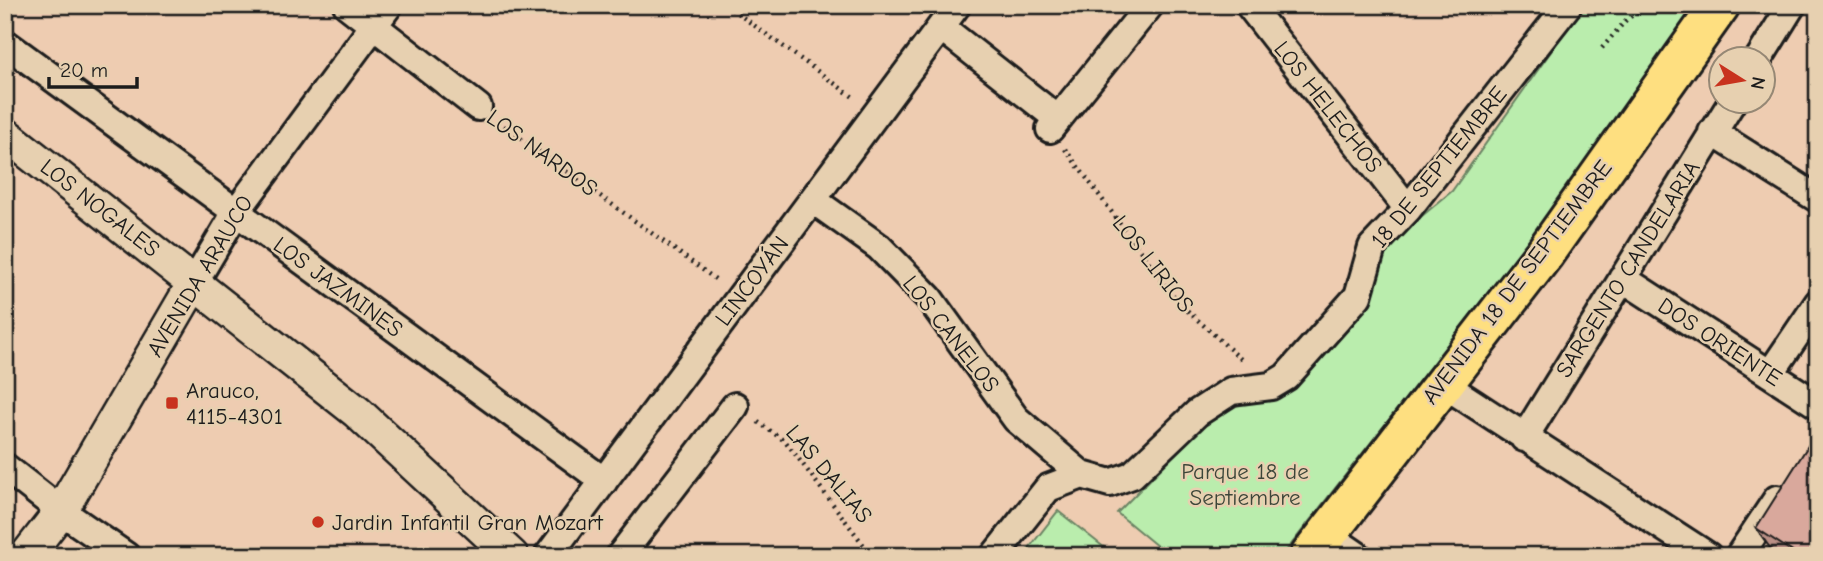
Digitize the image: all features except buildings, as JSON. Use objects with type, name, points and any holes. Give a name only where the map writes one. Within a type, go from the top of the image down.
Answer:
[{"type":"main road","name":"AVENIDA 18 DE SEPTIEMBRE","points":[[1318,545],[1544,254],[1720,5]]},
{"type":"street","name":"LOS NARDOS","points":[[347,5],[381,15],[478,107]]},
{"type":"street","name":"LINCOYÁN","points":[[555,553],[604,481],[957,5]]},
{"type":"street","points":[[941,27],[1054,124],[1150,5]]},
{"type":"street","name":"LOS HELECHOS","points":[[1249,5],[1408,209]]},
{"type":"street","name":"18 DE SEPTIEMBRE","points":[[1271,386],[1286,377],[1358,296],[1372,247],[1408,209],[1568,5]]},
{"type":"street","points":[[1767,46],[1792,5]]},
{"type":"street","name":"AVENIDA ARAUCO","points":[[26,556],[61,512],[236,212],[381,15]]},
{"type":"street","name":"LOS JAZMINES","points":[[5,43],[604,481]]},
{"type":"street","name":"SARGENTO CANDELARIA","points":[[1524,438],[1723,116]]},
{"type":"street","points":[[1712,132],[1818,199]]},
{"type":"street","name":"LOS NOGALES","points":[[5,134],[357,412],[512,556]]},
{"type":"street","name":"LOS CANELOS","points":[[813,200],[879,247],[929,298],[1016,419],[1082,475]]},
{"type":"street","name":"DOS ORIENTE","points":[[1622,278],[1818,405]]},
{"type":"street","points":[[1770,374],[1818,303]]},
{"type":"street","points":[[1442,383],[1708,556]]},
{"type":"street","points":[[994,556],[1048,488],[1082,475],[1110,483],[1132,475],[1197,414],[1231,391],[1271,386]]},
{"type":"street","points":[[620,556],[735,406]]},
{"type":"street","points":[[5,467],[61,512],[126,556]]},
{"type":"street","points":[[1739,556],[1789,480]]},
{"type":"street","points":[[1318,545],[1358,556]]},
{"type":"path","points":[[726,5],[876,114]]},
{"type":"path","points":[[1602,48],[1626,20],[1647,5]]},
{"type":"path","name":"LOS NARDOS","points":[[478,107],[740,297]]},
{"type":"path","name":"LOS LIRIOS","points":[[1054,124],[1179,303],[1271,386]]},
{"type":"path","name":"LAS DALIAS","points":[[735,406],[786,442],[872,556]]},
{"type":"green space","name":"Parque 18 de Septiembre","points":[[1584,5],[1707,5],[1650,86],[1282,556],[1169,556],[1117,513],[1201,428],[1249,398],[1281,392],[1381,250],[1452,191]]},
{"type":"green space","points":[[1058,511],[1115,556],[1023,556]]},
{"type":"place","name":"Arauco, 4115-4301","points":[[172,403]]},
{"type":"place","name":"Jardin Infantil Gran Mozart","points":[[318,522]]}]
